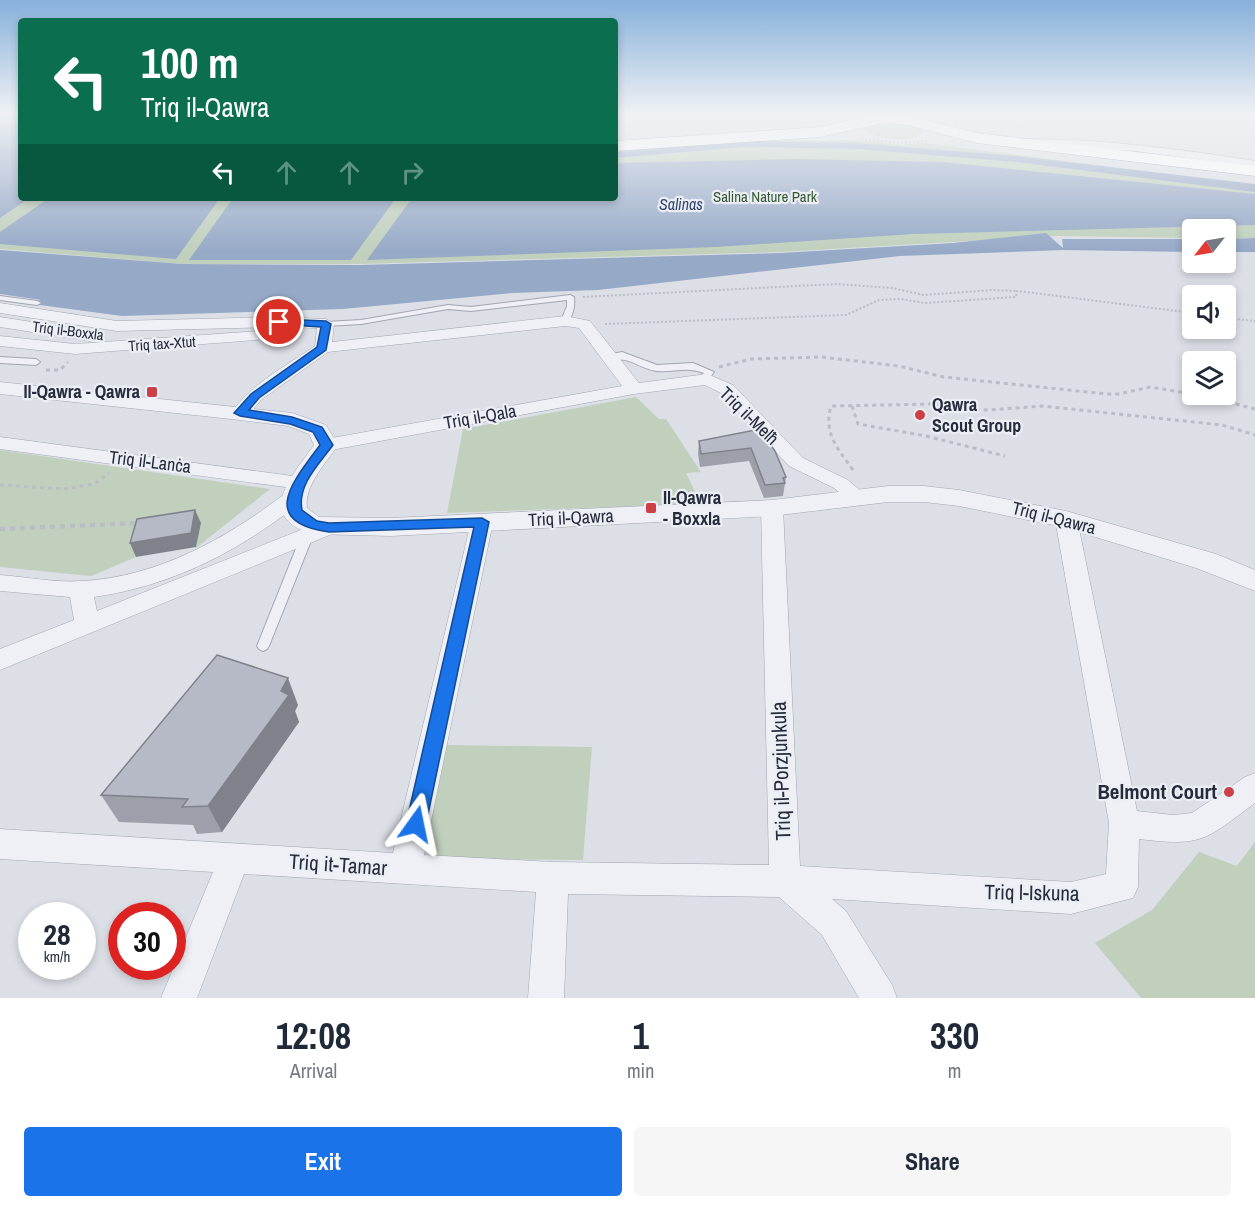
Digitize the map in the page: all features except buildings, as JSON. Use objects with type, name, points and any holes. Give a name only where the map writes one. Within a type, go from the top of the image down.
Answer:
[{"type":"highway","points":[[1107,160],[1255,175]]},
{"type":"highway","points":[[1158,160],[1255,171]]},
{"type":"street","points":[[1225,160],[1255,164]]},
{"type":"street","name":"Triq il-Boxxla","points":[[0,308],[117,326],[279,322],[324,334]]},
{"type":"street","name":"Triq tax-Xtut","points":[[0,341],[75,349],[565,321],[584,324]]},
{"type":"street","name":"Triq il-Boxxla","points":[[0,322],[100,337],[208,330],[279,322]]},
{"type":"street","points":[[584,324],[634,389]]},
{"type":"street","points":[[240,413],[255,396],[324,334]]},
{"type":"street","name":"Triq il-Melħ","points":[[634,389],[709,375],[727,389],[796,462],[850,491]]},
{"type":"street","points":[[0,388],[292,420],[318,430],[326,445],[296,490],[255,529],[197,560],[121,584],[81,590],[0,583]]},
{"type":"street","name":"Triq il-Qala","points":[[326,445],[634,389]]},
{"type":"street","name":"Triq il-Lanċa","points":[[0,443],[128,459],[296,490]]},
{"type":"street","name":"Triq il-Qawra","points":[[296,490],[295,512],[313,525],[318,532],[772,508],[850,491],[959,498],[1066,519],[1206,561],[1255,581]]},
{"type":"street","name":"Triq il-Porzjunkula","points":[[772,508],[784,881]]},
{"type":"street","name":"Triq l-Iskuna","points":[[784,881],[1071,898],[1122,887],[1124,823],[1066,519]]},
{"type":"street","points":[[405,870],[482,522]]},
{"type":"street","points":[[0,660],[318,532]]},
{"type":"street","points":[[81,590],[87,626]]},
{"type":"street","points":[[1124,823],[1173,829],[1198,827],[1255,786]]},
{"type":"street","name":"Triq it-Tamar","points":[[0,844],[235,857],[554,879],[784,881]]},
{"type":"street","points":[[178,998],[235,857]]},
{"type":"street","points":[[546,998],[554,879]]},
{"type":"street","points":[[784,881],[834,922],[879,998]]},
{"type":"lane","points":[[324,334],[361,322],[448,307],[471,309],[570,297],[571,306],[565,321]]},
{"type":"lane","points":[[0,298],[37,303]]},
{"type":"lane","points":[[610,357],[622,355],[656,368],[693,366],[709,375]]},
{"type":"lane","points":[[0,360],[36,362]]},
{"type":"lane","points":[[263,646],[318,532]]},
{"type":"path","points":[[570,297],[740,290],[758,286],[836,284],[892,288],[923,295],[993,290],[1017,291],[1182,312]]},
{"type":"path","points":[[584,324],[704,322],[846,315],[879,300],[901,299],[925,303],[1016,297],[1017,291]]},
{"type":"path","points":[[1236,319],[1255,321]]},
{"type":"path","points":[[709,375],[731,362],[751,359],[820,357],[898,366],[944,377],[1107,394],[1119,394],[1150,387],[1182,392]]},
{"type":"path","points":[[850,491],[856,476],[827,431],[827,418],[831,406],[934,404],[989,410],[1042,406],[1222,425],[1255,435]]},
{"type":"path","points":[[1236,404],[1255,409]]},
{"type":"path","points":[[852,406],[858,424],[926,436],[1005,456]]},
{"type":"path","points":[[0,485],[63,489],[94,484],[128,459]]},
{"type":"path","points":[[0,529],[151,522]]},
{"type":"green space","name":"Salinas","points":[[618,160],[1053,160],[1255,186],[1255,238],[1236,239],[1236,219],[1182,219],[1182,238],[1058,236],[780,252],[360,264],[183,264],[0,249],[0,218],[26,201],[618,201]]},
{"type":"green space","points":[[636,397],[659,419],[666,419],[701,472],[686,473],[701,504],[447,513],[463,429]]},
{"type":"green space","points":[[0,450],[270,489],[196,548],[200,523],[143,532],[136,557],[91,576],[0,567]]},
{"type":"green space","points":[[445,745],[592,747],[583,860],[439,859],[425,839]]},
{"type":"green space","points":[[1255,842],[1255,998],[1141,998],[1095,943],[1152,910],[1199,852],[1237,866]]},
{"type":"water","points":[[0,160],[18,160],[18,201],[26,201],[0,218]]},
{"type":"water","name":"Salinas","points":[[771,160],[943,162],[1255,194],[1255,225],[1236,226],[1236,219],[1182,219],[1182,227],[913,234],[715,247],[367,260],[410,201],[618,201],[618,163]]},
{"type":"water","points":[[45,201],[218,201],[176,259],[0,244],[0,232]]},
{"type":"water","points":[[231,201],[394,201],[351,260],[189,260]]},
{"type":"water","points":[[1046,233],[1063,248],[1062,239],[1182,239],[1182,252],[1064,250],[900,256],[598,290],[513,293],[343,309],[122,316],[25,303],[41,300],[0,294],[0,250],[183,264],[360,265],[780,253],[953,243]]},
{"type":"water","points":[[1255,238],[1255,252],[1236,252],[1236,239]]},
{"type":"waterway","points":[[1021,160],[1255,188]]},
{"type":"place","name":"Il-Qawra - Qawra","points":[[152,392]]},
{"type":"place","name":"Qawra Scout Group","points":[[920,415]]},
{"type":"place","name":"Il-Qawra - Boxxla","points":[[651,508]]},
{"type":"place","name":"Belmont Court","points":[[1229,792]]},
{"type":"route","points":[[279,322],[326,324],[323,348],[255,396],[240,413],[292,420],[318,430],[326,445],[300,483],[293,498],[295,512],[313,525],[329,527],[392,527],[482,522],[416,824]]},
{"type":"park label","name":"Salina Nature Park","points":[[765,197]]}]
